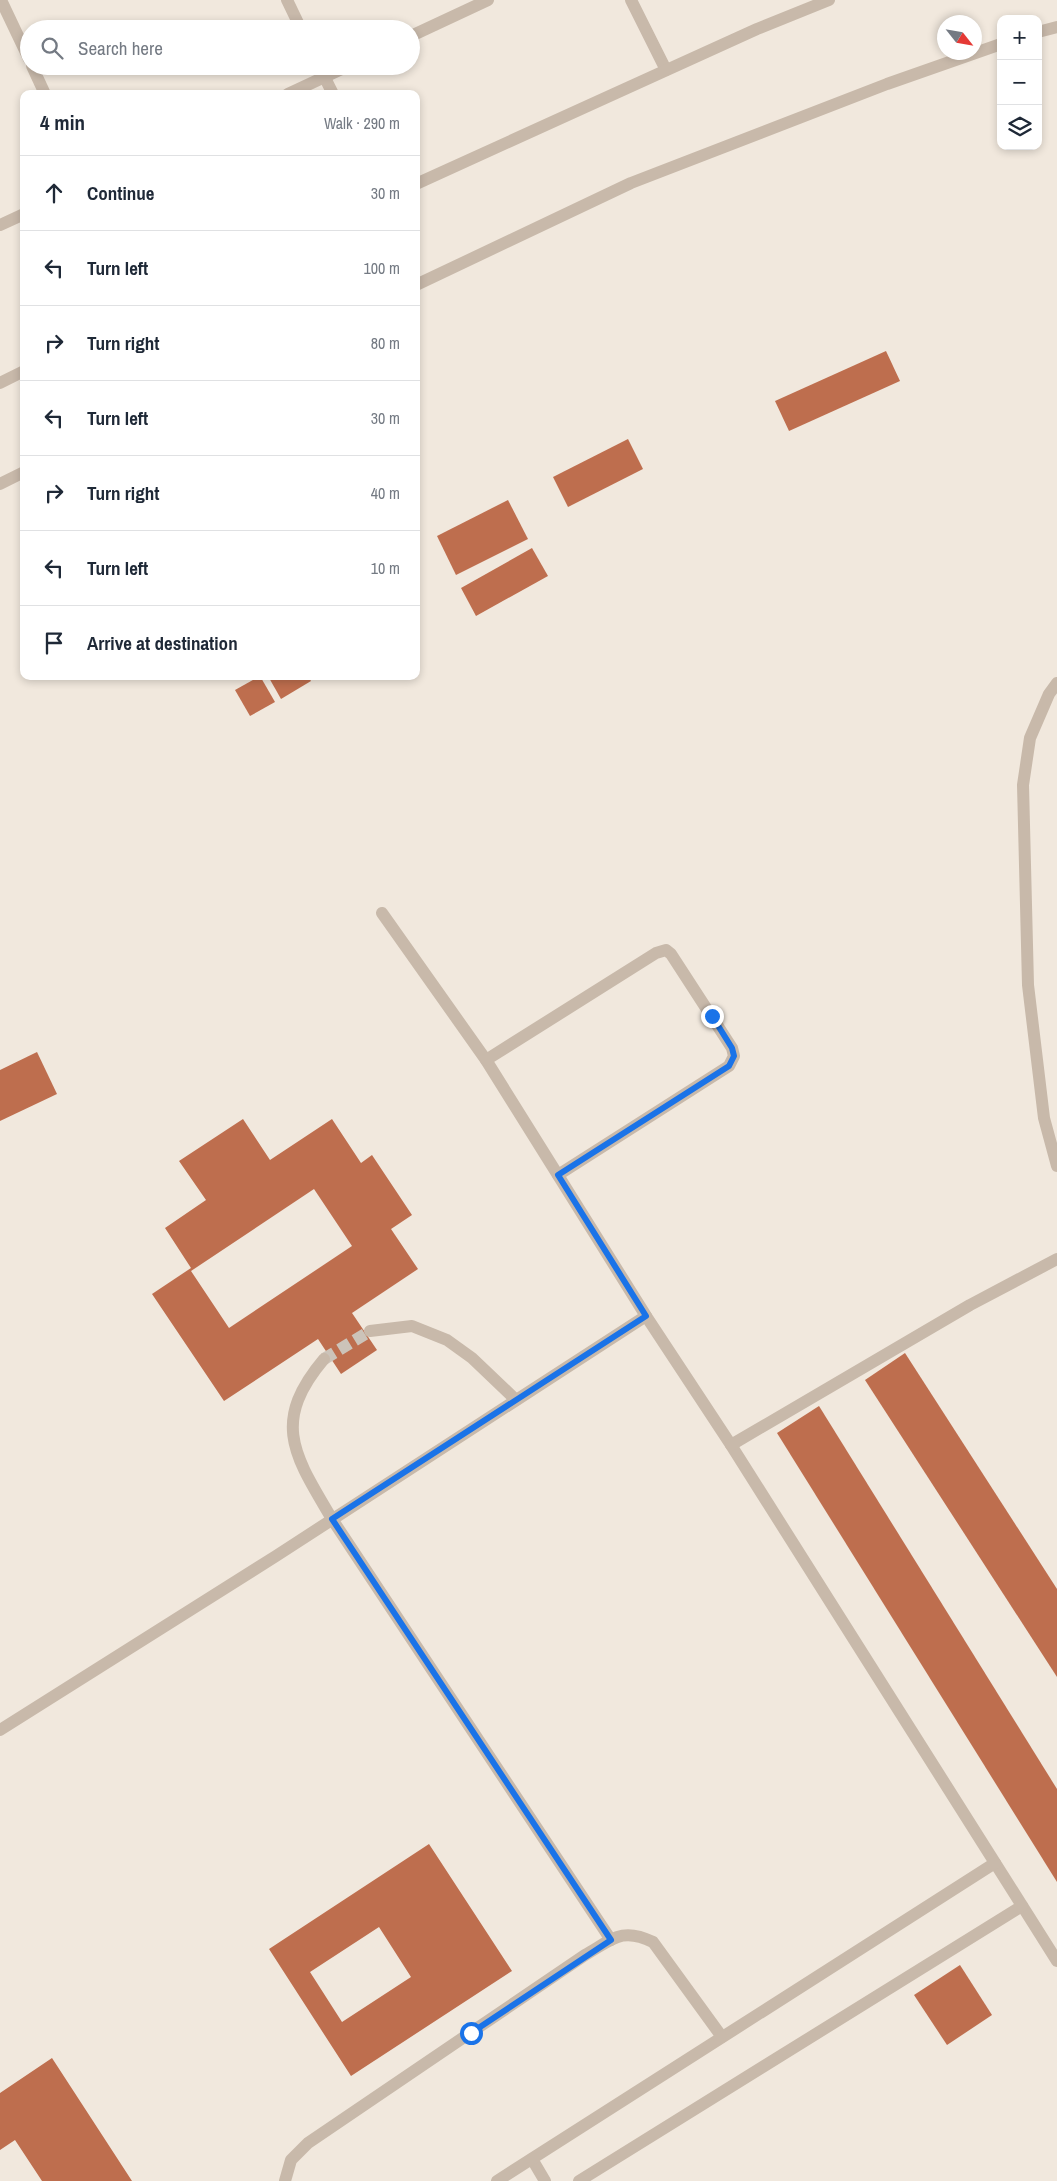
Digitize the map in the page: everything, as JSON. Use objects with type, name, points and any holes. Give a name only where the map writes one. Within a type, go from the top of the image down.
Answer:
[{"type":"street","points":[[1,0],[20,40]]},
{"type":"street","points":[[287,0],[297,20]]},
{"type":"street","points":[[420,32],[488,0]]},
{"type":"street","points":[[631,0],[666,70]]},
{"type":"street","points":[[420,182],[666,70],[829,0]]},
{"type":"street","points":[[1042,31],[1057,27]]},
{"type":"street","points":[[420,283],[631,183],[887,84],[997,45]]},
{"type":"street","points":[[36,75],[43,90]]},
{"type":"street","points":[[294,90],[317,75]]},
{"type":"street","points":[[324,75],[331,90]]},
{"type":"street","points":[[0,225],[20,216]]},
{"type":"street","points":[[0,383],[20,373]]},
{"type":"street","points":[[0,484],[20,474]]},
{"type":"street","points":[[1057,683],[1030,738],[1023,785],[1028,985],[1044,1118],[1057,1166]]},
{"type":"street","points":[[382,913],[486,1060],[646,1316],[731,1445],[1057,1961]]},
{"type":"street","points":[[486,1060],[656,953],[666,950],[671,954],[732,1048],[734,1056],[729,1066],[558,1175]]},
{"type":"street","points":[[731,1445],[970,1305],[1057,1259]]},
{"type":"street","points":[[0,1730],[646,1316]]},
{"type":"street","points":[[370,1331],[412,1326],[447,1340],[472,1358],[516,1400]]},
{"type":"street","points":[[324,1359],[299,1396],[292,1426],[294,1447],[302,1469],[332,1519],[611,1940]]},
{"type":"street","points":[[497,2181],[995,1863]]},
{"type":"street","points":[[579,2181],[1022,1906]]},
{"type":"street","points":[[285,2181],[290,2160],[308,2143],[618,1936],[637,1934],[653,1942],[722,2037]]},
{"type":"street","points":[[532,2159],[545,2181]]},
{"type":"building","points":[[886,351],[900,381],[789,431],[775,401]]},
{"type":"building","points":[[628,439],[643,469],[568,507],[553,477]]},
{"type":"building","points":[[508,500],[528,539],[456,575],[437,536]]},
{"type":"building","points":[[532,548],[548,576],[476,616],[461,588]]},
{"type":"building","points":[[253,680],[262,680],[275,702],[250,716],[235,690]]},
{"type":"building","points":[[270,680],[310,680],[311,681],[281,699]]},
{"type":"building","points":[[37,1052],[57,1094],[0,1121],[0,1070]]},
{"type":"building","points":[[243,1119],[270,1160],[332,1119],[361,1163],[372,1155],[412,1215],[391,1229],[418,1269],[352,1313],[377,1350],[341,1374],[318,1339],[224,1401],[152,1294],[191,1268],[165,1228],[206,1200],[179,1161]],"holes":[[[314,1189],[352,1246],[229,1328],[191,1271]]]},
{"type":"building","points":[[905,1353],[1057,1589],[1057,1677],[865,1380]]},
{"type":"building","points":[[819,1406],[1057,1789],[1057,1882],[777,1433]]},
{"type":"building","points":[[429,1844],[512,1971],[351,2076],[269,1949]],"holes":[[[379,1927],[411,1977],[342,2022],[310,1972]]]},
{"type":"building","points":[[960,1965],[992,2015],[947,2045],[914,1995]]},
{"type":"building","points":[[52,2058],[132,2181],[42,2181],[15,2140],[0,2150],[0,2093]]},
{"type":"tunnel","points":[[324,1359],[370,1331]]},
{"type":"route","points":[[471,2033],[611,1940],[572,1878],[440,1684],[332,1519],[646,1316],[558,1175],[729,1066],[734,1056],[732,1048],[712,1016]]}]
